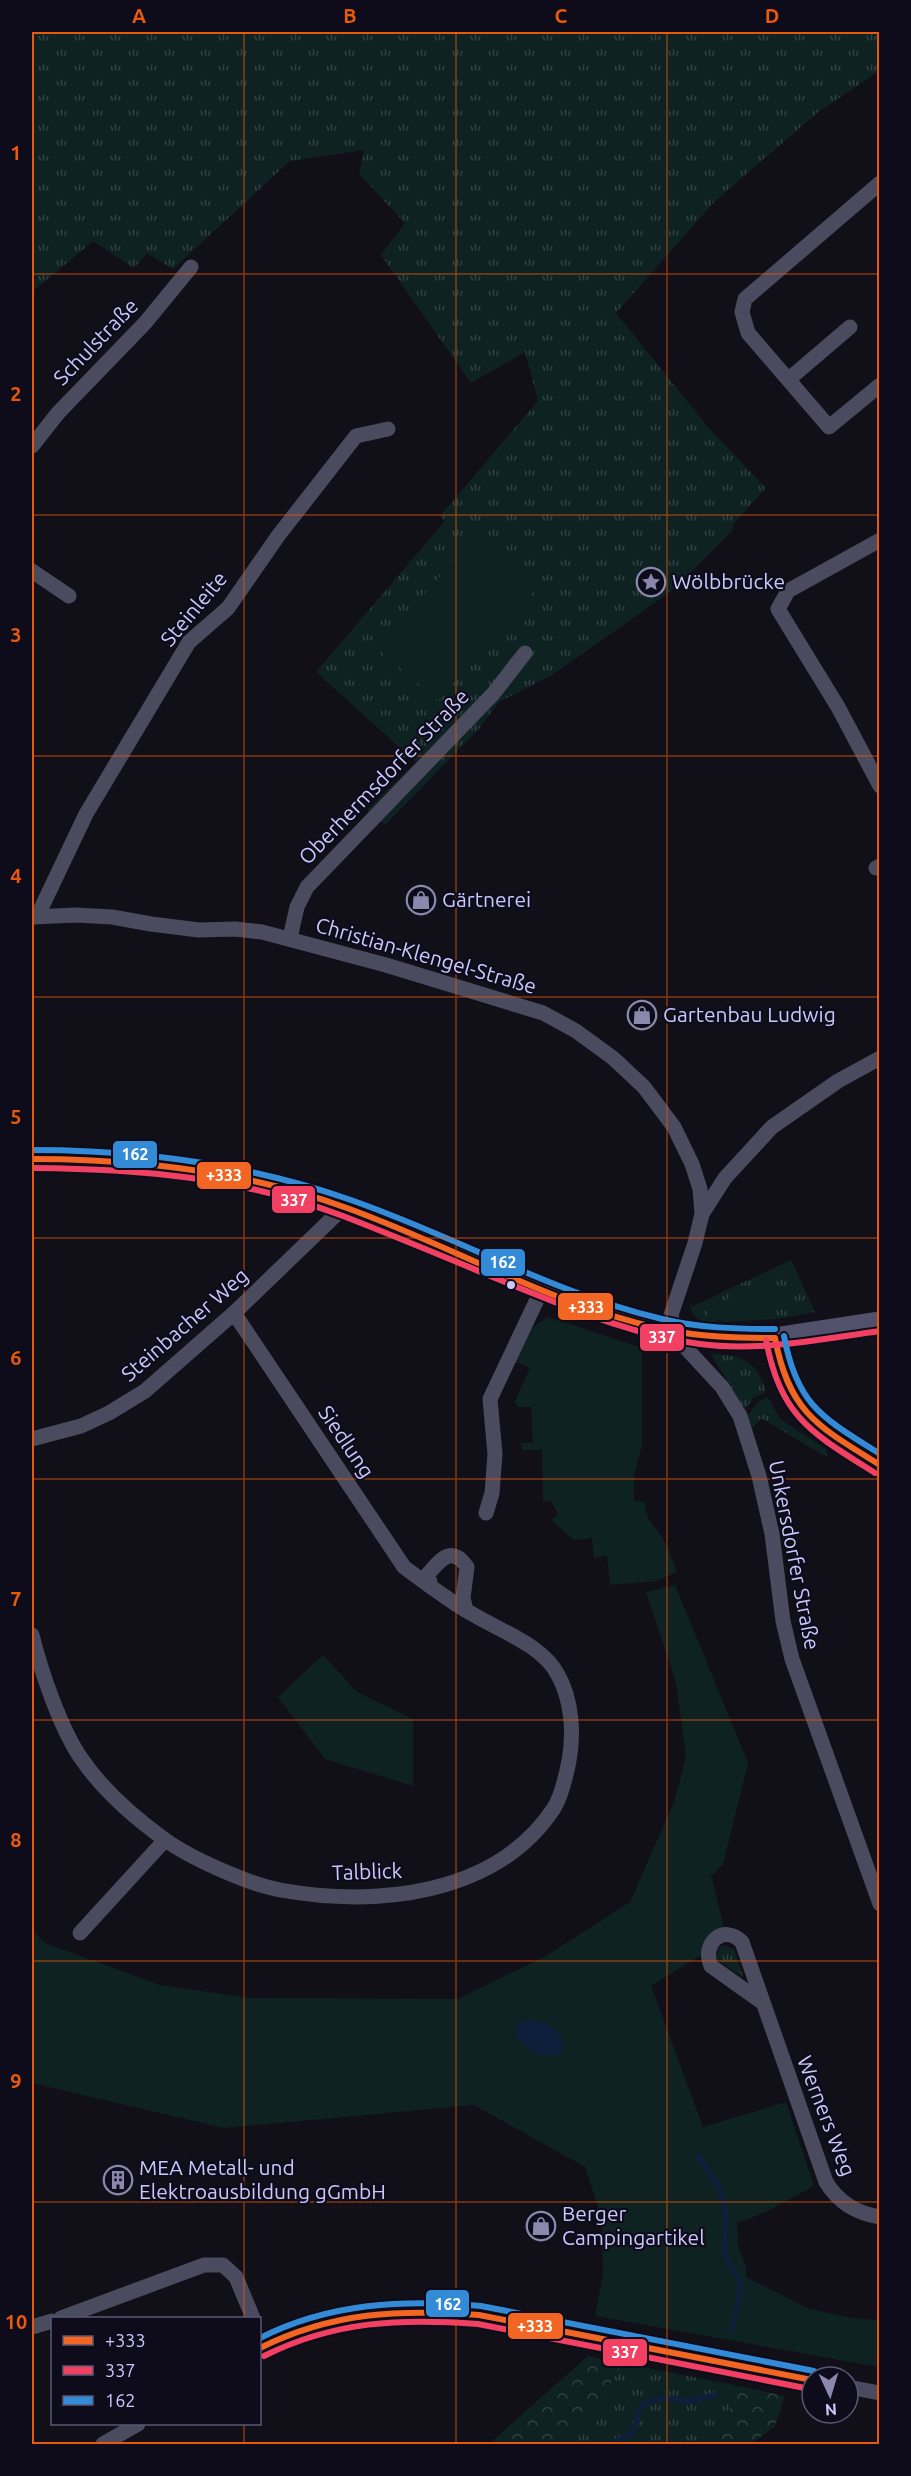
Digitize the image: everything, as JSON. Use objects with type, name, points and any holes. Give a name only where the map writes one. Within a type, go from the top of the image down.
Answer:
[{"type":"street","points":[[879,183],[745,300],[742,312],[748,333],[829,427],[879,385]]},
{"type":"street","name":"Schulstraße","points":[[32,446],[58,413],[145,323],[191,267]]},
{"type":"street","points":[[789,379],[850,327]]},
{"type":"street","name":"Steinleite","points":[[34,917],[86,814],[189,642],[228,608],[278,536],[356,436],[388,429]]},
{"type":"street","points":[[879,540],[788,591],[778,609],[838,707],[879,786]]},
{"type":"street","points":[[32,571],[69,596]]},
{"type":"street","name":"Oberhermsdorfer Straße","points":[[290,938],[297,907],[307,887],[493,694],[525,652]]},
{"type":"street","name":"Christian-Klengel-Straße","points":[[34,917],[112,916],[199,930],[238,929],[262,932],[386,965],[543,1012],[576,1031],[613,1058],[644,1087],[674,1127],[692,1164],[700,1189],[702,1214],[695,1243],[671,1315],[675,1332]]},
{"type":"street","name":"Christian-Klengel-Straße","points":[[702,1214],[725,1178],[772,1127],[838,1081],[879,1058]]},
{"type":"street","points":[[32,1159],[114,1160],[224,1173],[255,1179],[344,1207],[632,1323],[675,1332],[744,1339],[775,1338],[879,1322]]},
{"type":"street","name":"Steinbacher Weg","points":[[32,1439],[81,1426],[137,1396],[234,1313],[344,1207]]},
{"type":"street","points":[[486,1513],[492,1492],[495,1454],[490,1399],[542,1288]]},
{"type":"street","name":"Siedlung","points":[[234,1313],[404,1567],[431,1587]]},
{"type":"street","name":"Unkersdorfer Straße","points":[[675,1332],[686,1349],[722,1387],[740,1416],[759,1476],[772,1534],[783,1622],[792,1659],[879,1904]]},
{"type":"street","points":[[775,1338],[783,1373],[798,1404],[816,1424],[879,1465]]},
{"type":"street","points":[[431,1587],[428,1574],[443,1557],[454,1555],[462,1559],[468,1571],[463,1598],[466,1610]]},
{"type":"street","name":"Talblick","points":[[32,1635],[44,1676],[83,1762],[120,1802],[165,1840],[222,1870],[278,1890],[352,1897],[390,1896],[474,1876],[508,1856],[526,1841],[555,1806],[567,1773],[573,1741],[568,1709],[558,1674],[544,1659],[522,1642],[431,1587]]},
{"type":"street","points":[[80,1933],[165,1840]]},
{"type":"street","name":"Werners Weg","points":[[763,2003],[826,2182],[839,2199],[853,2209],[879,2217]]},
{"type":"street","points":[[66,2317],[204,2265],[223,2265],[236,2277],[253,2317]]},
{"type":"street","points":[[262,2342],[312,2326],[374,2313],[438,2311],[479,2315],[800,2378]]},
{"type":"street","points":[[32,2327],[51,2321]]},
{"type":"street","points":[[860,2389],[879,2393]]},
{"type":"street","points":[[103,2445],[136,2425]]},
{"type":"green space","points":[[32,32],[879,32],[879,71],[817,113],[715,201],[616,313],[708,427],[766,488],[735,522],[732,531],[676,587],[552,675],[499,702],[478,730],[385,825],[367,810],[416,762],[316,672],[445,521],[440,516],[538,401],[525,352],[471,383],[381,255],[405,223],[359,174],[364,150],[290,161],[173,269],[147,253],[134,268],[93,241],[32,292]]},
{"type":"green space","points":[[479,532],[539,586],[438,701],[377,648]]},
{"type":"green space","points":[[791,1260],[815,1312],[777,1319],[770,1278],[709,1318],[725,1323],[702,1321],[697,1319],[691,1311],[690,1304],[693,1306]]},
{"type":"green space","points":[[770,1277],[777,1319],[725,1322],[709,1318],[709,1308]]},
{"type":"green space","points":[[548,1317],[642,1348],[642,1445],[634,1475],[634,1501],[645,1502],[648,1518],[666,1544],[677,1572],[657,1581],[610,1585],[607,1556],[594,1558],[592,1538],[574,1540],[551,1520],[558,1515],[551,1500],[543,1502],[542,1450],[522,1450],[521,1443],[533,1443],[531,1407],[518,1407],[515,1401],[530,1368],[514,1361],[533,1327]]},
{"type":"green space","points":[[711,1354],[731,1356],[746,1361],[758,1373],[766,1392],[753,1398],[745,1410]]},
{"type":"green space","points":[[768,1397],[780,1419],[826,1449],[828,1458],[761,1418],[752,1429],[748,1415],[759,1401]]},
{"type":"green space","points":[[675,1585],[748,1763],[723,1864],[711,1876],[724,1928],[710,1934],[701,1955],[651,1986],[703,2127],[786,2102],[814,2186],[764,2213],[737,2223],[738,2245],[746,2268],[746,2277],[809,2309],[853,2318],[879,2320],[879,2367],[595,2316],[603,2274],[602,2219],[585,2167],[474,2105],[224,2128],[32,2083],[32,1930],[45,1943],[160,1985],[249,1998],[458,1999],[546,1956],[630,1902],[674,1802],[686,1757],[676,1682],[646,1592]]},
{"type":"green space","points":[[323,1655],[357,1692],[413,1719],[413,1786],[325,1759],[278,1697]]},
{"type":"green space","points":[[723,1945],[734,1949],[743,1977],[716,1959],[718,1949]]},
{"type":"green space","points":[[588,2356],[622,2363],[600,2404],[558,2444],[489,2444]]},
{"type":"green space","points":[[622,2363],[734,2385],[729,2416],[715,2444],[558,2444],[600,2404]]},
{"type":"green space","points":[[734,2385],[785,2396],[775,2426],[751,2444],[715,2444],[729,2416]]},
{"type":"water","points":[[530,2020],[551,2026],[564,2044],[562,2051],[548,2056],[535,2053],[523,2045],[516,2034],[516,2028],[519,2022]]},
{"type":"waterway","points":[[698,2156],[720,2189],[726,2216],[724,2253],[740,2281],[739,2298],[731,2332]]},
{"type":"waterway","points":[[611,2444],[632,2433],[642,2405],[663,2398],[691,2401],[715,2395]]},
{"type":"transit line","name":"162","points":[[32,1150],[151,1156],[229,1167],[268,1176],[307,1186],[385,1212],[541,1279],[621,1308],[662,1319],[704,1326],[775,1329]]},
{"type":"transit line","name":"+333","points":[[32,1159],[111,1161],[151,1165],[268,1184],[344,1207],[384,1222],[541,1290],[621,1318],[690,1334],[775,1338]]},
{"type":"transit line","name":"337","points":[[32,1168],[151,1173],[266,1192],[343,1216],[591,1316],[655,1336],[722,1346],[768,1346],[880,1331]]},
{"type":"transit line","name":"162","points":[[784,1336],[796,1379],[805,1395],[828,1419],[880,1454]]},
{"type":"transit line","name":"+333","points":[[775,1338],[781,1363],[798,1401],[824,1428],[880,1465]]},
{"type":"transit line","name":"337","points":[[766,1340],[780,1388],[802,1421],[817,1434],[875,1473]]},
{"type":"transit line","name":"162","points":[[261,2338],[313,2317],[368,2306],[452,2304],[481,2306],[800,2368]]},
{"type":"transit line","name":"+333","points":[[261,2348],[287,2336],[340,2320],[394,2313],[450,2313],[479,2315],[800,2378]]},
{"type":"transit line","name":"337","points":[[264,2356],[290,2344],[342,2329],[395,2322],[450,2322],[478,2324],[800,2387]]},
{"type":"place","name":"Wölbbrücke","points":[[651,582]]},
{"type":"place","name":"Gärtnerei","points":[[421,900]]},
{"type":"place","name":"Gartenbau Ludwig","points":[[642,1015]]},
{"type":"place","name":"MEA Metall- und Elektroausbildung gGmbH","points":[[118,2180]]},
{"type":"place","name":"Berger Campingartikel","points":[[541,2226]]}]
